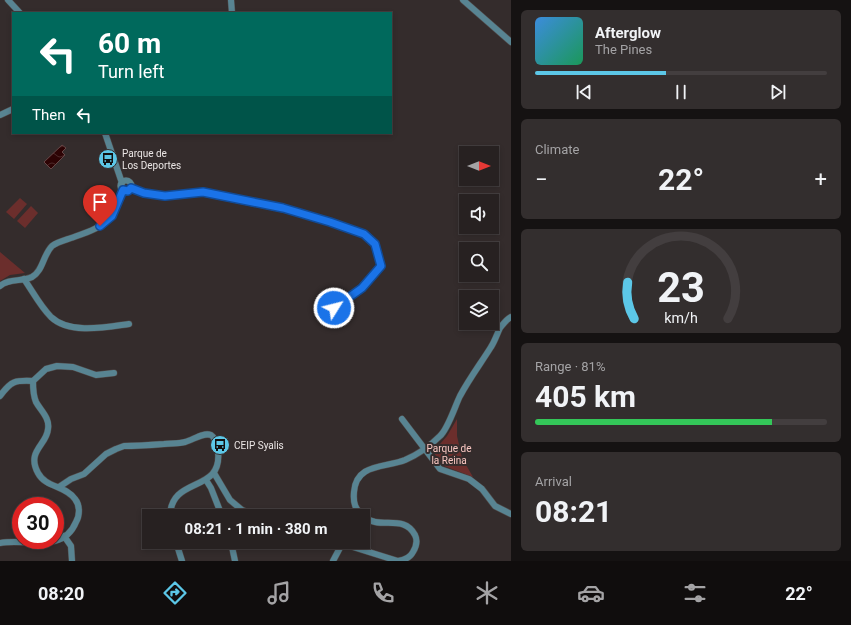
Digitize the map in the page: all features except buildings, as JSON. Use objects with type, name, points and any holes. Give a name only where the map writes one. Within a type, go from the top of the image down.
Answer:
[{"type":"street","points":[[8,0],[19,12]]},
{"type":"street","points":[[231,0],[232,12]]},
{"type":"street","points":[[463,0],[511,42]]},
{"type":"street","points":[[0,115],[12,109]]},
{"type":"street","points":[[0,286],[11,280],[24,279],[33,276],[38,272],[44,258],[52,247],[57,243],[100,226],[112,216],[123,190],[121,186],[122,182],[105,134]]},
{"type":"street","points":[[122,182],[128,181],[131,184],[131,188]]},
{"type":"street","points":[[123,190],[128,191],[131,188]]},
{"type":"street","points":[[131,188],[144,193],[165,196],[203,192],[283,208],[364,234],[375,244],[381,266],[362,288],[334,308]]},
{"type":"street","points":[[24,279],[38,301],[53,318],[67,326],[84,329],[129,324]]},
{"type":"street","points":[[356,509],[353,501],[354,487],[360,476],[369,470],[404,461],[425,449],[442,435],[461,395],[501,328],[511,317]]},
{"type":"street","points":[[0,396],[8,386],[19,380],[33,381],[46,370],[57,366],[73,367],[96,375],[114,373]]},
{"type":"street","points":[[33,381],[37,403],[47,420],[48,429],[46,438],[39,445],[35,455],[35,465],[38,474],[45,481],[67,491],[75,499],[78,507],[79,517],[70,532],[64,536],[71,546],[72,561]]},
{"type":"street","points":[[402,419],[440,469],[469,478],[482,489],[495,506],[511,514]]},
{"type":"street","points":[[59,487],[71,479],[84,474],[106,454],[124,446],[185,442],[204,434],[210,434],[214,437],[219,459],[214,473],[206,480],[188,487],[176,496],[171,509]]},
{"type":"street","points":[[214,473],[230,500],[241,509]]},
{"type":"street","points":[[206,480],[211,488],[219,509]]},
{"type":"street","points":[[359,549],[398,561],[404,560],[412,555],[417,546],[416,538],[411,528],[406,524],[380,523],[370,519]]},
{"type":"street","points":[[0,543],[12,541]]},
{"type":"street","points":[[178,549],[182,561]]},
{"type":"street","points":[[232,549],[234,561]]},
{"type":"street","points":[[333,561],[337,549]]},
{"type":"green space","points":[[20,198],[27,204],[14,219],[6,212]]},
{"type":"green space","points":[[31,206],[38,213],[25,228],[17,221]]},
{"type":"green space","points":[[0,252],[25,273],[10,275],[0,281]]},
{"type":"green space","name":"Parque de la Reina","points":[[457,419],[457,436],[462,458],[473,477],[444,466],[433,452],[447,436]]},
{"type":"water","points":[[62,145],[66,148],[62,152],[65,155],[51,169],[44,162]]},
{"type":"place","name":"Parque de Los Deportes","points":[[108,159]]},
{"type":"place","name":"CEIP Syalis","points":[[220,445]]},
{"type":"route","points":[[100,226],[112,216],[123,190],[128,191],[131,188],[144,193],[165,196],[203,192],[283,208],[364,234],[375,244],[381,266],[362,288],[334,308]]}]
